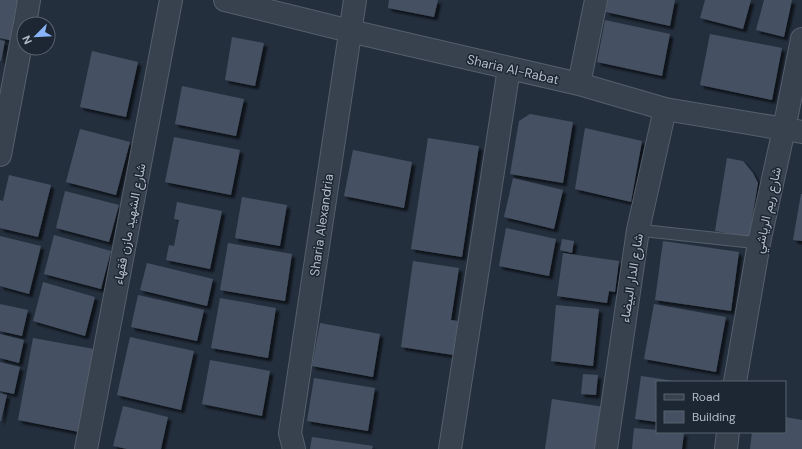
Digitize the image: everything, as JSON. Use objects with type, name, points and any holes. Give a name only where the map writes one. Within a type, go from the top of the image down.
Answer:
[{"type":"street","points":[[26,16],[29,0]]},
{"type":"street","name":"شارع الشهيد مازن فقهاء","points":[[86,449],[171,0]]},
{"type":"street","name":"Sharia Al-Rabat","points":[[225,0],[350,31],[579,84],[666,109],[793,130]]},
{"type":"street","name":"Sharia Alexandria","points":[[294,449],[290,433],[354,0]]},
{"type":"street","points":[[579,84],[596,0]]},
{"type":"street","name":"شارع ريم الرياشي","points":[[734,381],[759,243],[793,130],[802,39]]},
{"type":"street","points":[[0,155],[19,56]]},
{"type":"street","points":[[450,449],[509,68]]},
{"type":"street","name":"شارع الدار البيضاء","points":[[606,449],[638,230],[666,109]]},
{"type":"street","points":[[726,449],[728,433]]},
{"type":"lane","points":[[638,230],[759,243]]},
{"type":"building","points":[[0,0],[22,0],[18,16],[16,16],[16,27],[13,41],[0,38]]},
{"type":"building","points":[[389,0],[438,0],[434,17],[388,8]]},
{"type":"building","points":[[608,0],[675,0],[670,26],[606,12]]},
{"type":"building","points":[[705,0],[751,0],[743,29],[700,18]]},
{"type":"building","points":[[764,0],[792,0],[784,37],[756,30]]},
{"type":"building","points":[[605,20],[670,34],[662,76],[597,62]]},
{"type":"building","points":[[710,34],[782,48],[772,100],[700,85]]},
{"type":"building","points":[[232,37],[264,43],[255,86],[225,80]]},
{"type":"building","points":[[0,40],[5,41],[1,61],[0,61]]},
{"type":"building","points":[[92,51],[138,62],[126,117],[80,107]]},
{"type":"building","points":[[182,86],[244,99],[236,136],[175,124]]},
{"type":"building","points":[[530,114],[573,122],[563,183],[510,174],[519,121]]},
{"type":"building","points":[[585,128],[642,141],[631,202],[575,189]]},
{"type":"building","points":[[80,129],[130,142],[116,195],[66,182]]},
{"type":"building","points":[[174,137],[240,150],[231,195],[165,182]]},
{"type":"building","points":[[428,138],[479,146],[462,257],[411,249]]},
{"type":"building","points":[[353,150],[412,162],[404,208],[344,196]]},
{"type":"building","points":[[727,158],[743,161],[753,173],[758,183],[749,237],[715,231]]},
{"type":"building","points":[[9,175],[51,185],[38,237],[0,228],[0,200],[3,201]]},
{"type":"building","points":[[513,178],[563,190],[554,229],[504,217]]},
{"type":"building","points":[[65,191],[119,205],[109,242],[56,228]]},
{"type":"building","points":[[802,194],[802,241],[793,240]]},
{"type":"building","points":[[242,197],[287,205],[280,246],[235,238]]},
{"type":"building","points":[[177,202],[222,211],[210,269],[166,260],[169,245],[174,246],[179,220],[174,219]]},
{"type":"building","points":[[506,228],[556,239],[549,276],[499,266]]},
{"type":"building","points":[[54,235],[111,251],[101,289],[44,274]]},
{"type":"building","points":[[0,236],[41,246],[29,294],[0,286]]},
{"type":"building","points":[[562,239],[574,241],[572,253],[560,250]]},
{"type":"building","points":[[663,241],[739,252],[731,311],[655,300]]},
{"type":"building","points":[[228,243],[292,254],[285,301],[220,290]]},
{"type":"building","points":[[563,253],[619,261],[615,292],[609,291],[607,303],[557,296]]},
{"type":"building","points":[[413,261],[459,268],[451,320],[458,321],[453,355],[401,347]]},
{"type":"building","points":[[147,263],[213,279],[207,306],[140,290]]},
{"type":"building","points":[[43,282],[95,297],[85,336],[33,321]]},
{"type":"building","points":[[138,295],[204,310],[197,341],[131,327]]},
{"type":"building","points":[[220,298],[276,308],[268,358],[211,348]]},
{"type":"building","points":[[0,304],[28,310],[22,336],[0,331]]},
{"type":"building","points":[[654,304],[726,317],[716,372],[644,359]]},
{"type":"building","points":[[556,305],[599,309],[593,366],[551,361]]},
{"type":"building","points":[[320,323],[380,334],[373,377],[312,366]]},
{"type":"building","points":[[0,334],[24,340],[19,363],[0,358]]},
{"type":"building","points":[[130,337],[194,351],[181,410],[117,395]]},
{"type":"building","points":[[33,338],[94,349],[79,432],[18,420]]},
{"type":"building","points":[[210,360],[270,371],[262,416],[202,404]]},
{"type":"building","points":[[0,362],[20,367],[14,394],[0,391]]},
{"type":"building","points":[[583,374],[598,375],[596,395],[581,394]]},
{"type":"building","points":[[641,376],[675,381],[656,381],[656,422],[635,419]]},
{"type":"building","points":[[314,378],[375,388],[368,431],[307,421]]},
{"type":"building","points":[[0,393],[7,395],[1,421],[0,421]]},
{"type":"building","points":[[552,399],[604,407],[598,449],[545,449]]},
{"type":"building","points":[[123,406],[168,417],[161,449],[127,449],[113,446]]},
{"type":"building","points":[[786,417],[802,420],[802,449],[750,449],[752,433],[786,433]]},
{"type":"building","points":[[634,428],[656,430],[656,433],[684,433],[682,449],[632,449]]},
{"type":"building","points":[[312,437],[373,446],[372,449],[310,449]]}]
